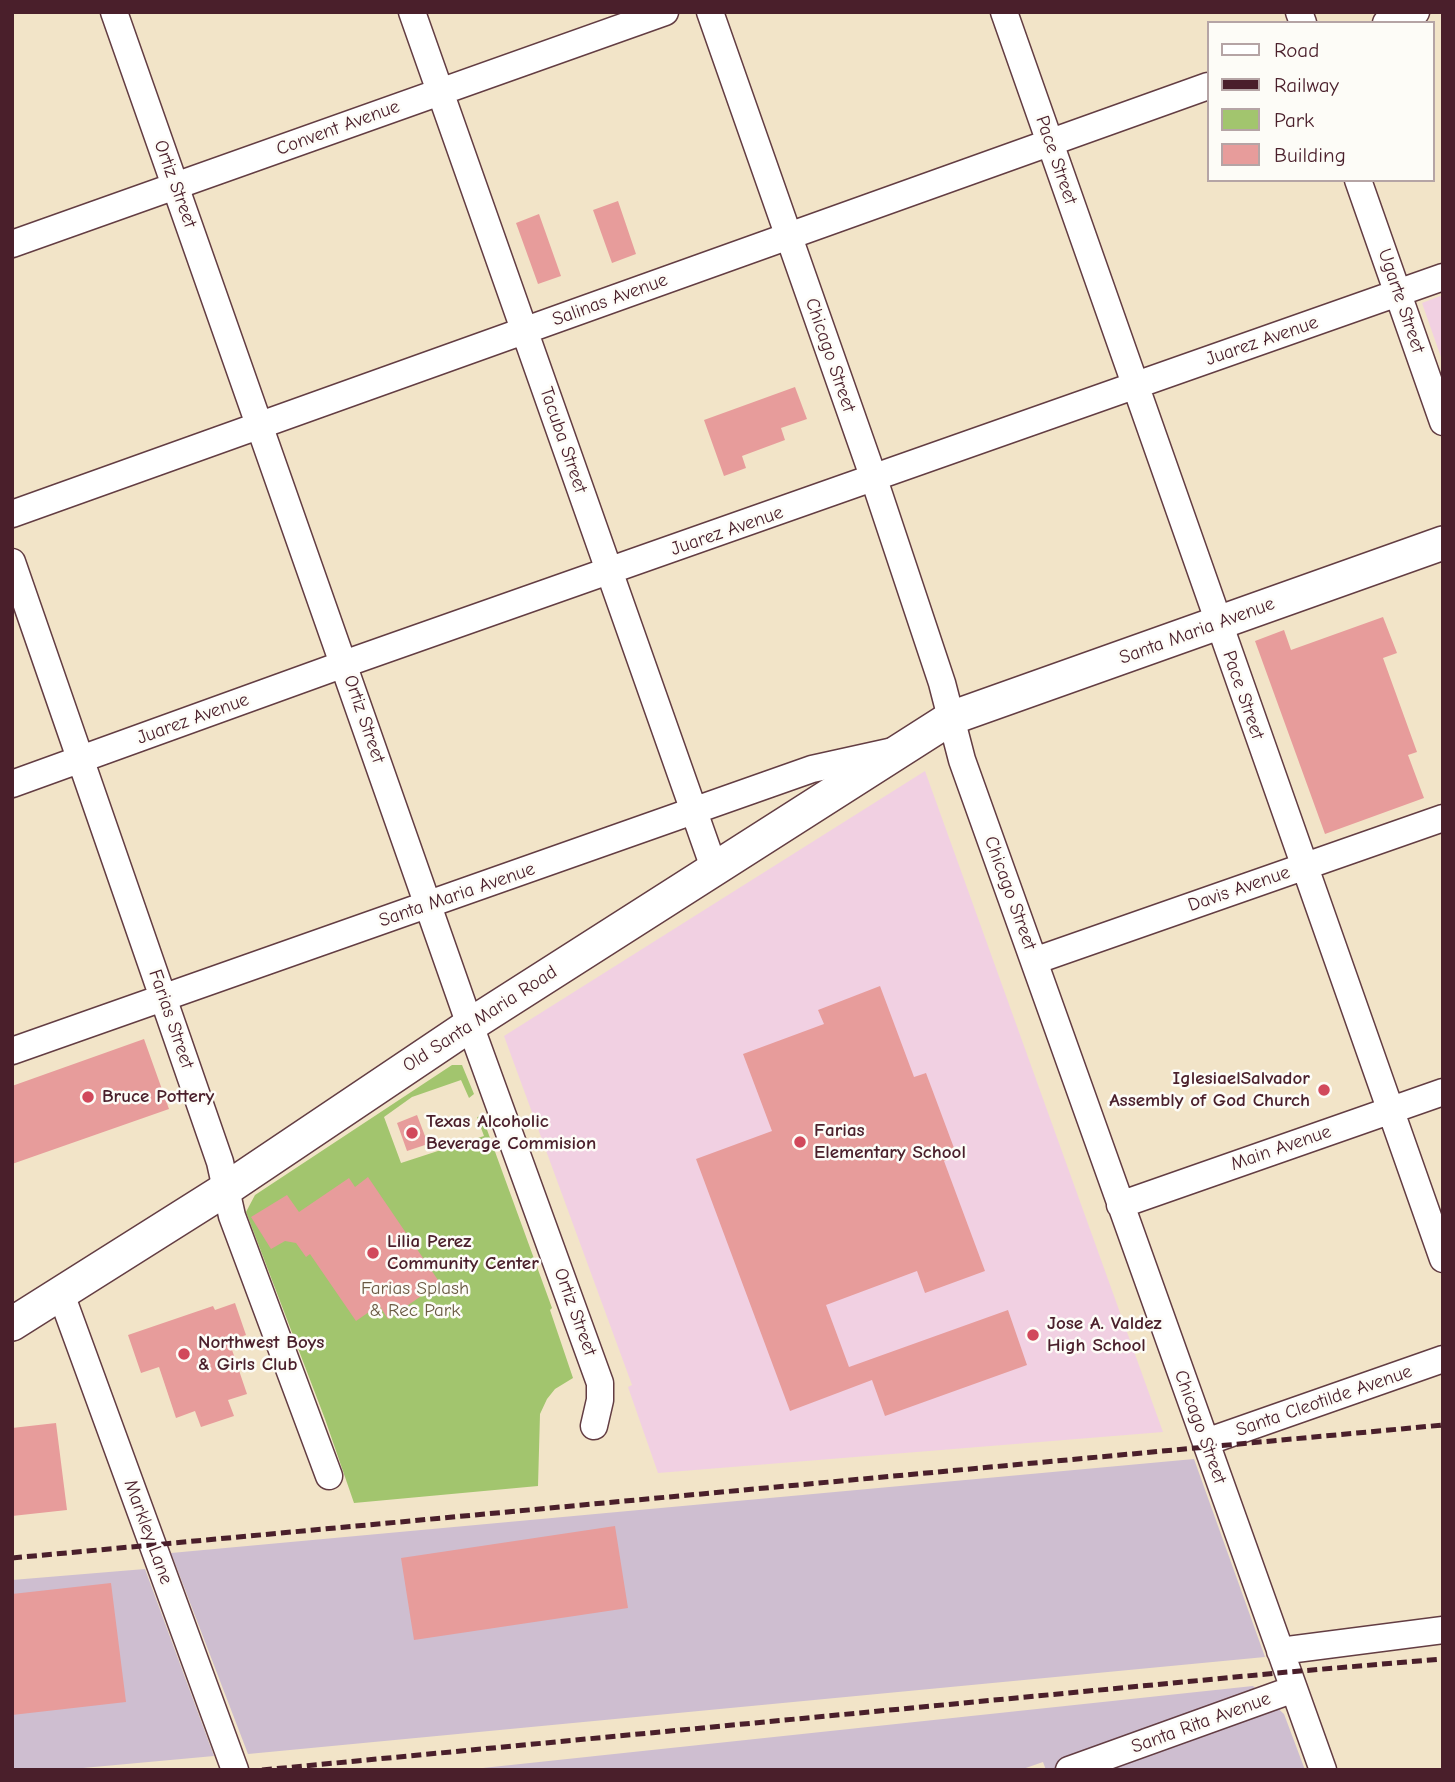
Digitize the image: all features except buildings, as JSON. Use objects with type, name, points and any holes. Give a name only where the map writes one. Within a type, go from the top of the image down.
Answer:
[{"type":"main road","name":"Santa Maria Avenue","points":[[951,718],[1443,543]]},
{"type":"main road","name":"Old Santa Maria Road","points":[[12,1324],[226,1189],[470,1025],[951,718]]},
{"type":"street","name":"Ortiz Street","points":[[114,12],[470,1025],[600,1383],[600,1400],[594,1426]]},
{"type":"street","name":"Tacuba Street","points":[[412,12],[714,868]]},
{"type":"street","name":"Convent Avenue","points":[[12,244],[665,12]]},
{"type":"street","name":"Chicago Street","points":[[710,12],[874,479],[942,683],[962,760],[1323,1770]]},
{"type":"street","name":"Pace Street","points":[[1004,12],[1443,1259]]},
{"type":"street","points":[[1391,21],[1416,12]]},
{"type":"street","name":"Salinas Avenue","points":[[12,514],[1206,87]]},
{"type":"street","name":"Ugarte Street","points":[[1359,182],[1443,422]]},
{"type":"street","name":"Juarez Avenue","points":[[12,784],[344,664],[1443,277]]},
{"type":"street","name":"Farias Street","points":[[12,562],[220,1162],[232,1216],[329,1476]]},
{"type":"street","name":"Santa Maria Avenue","points":[[12,1051],[812,769],[904,748]]},
{"type":"street","name":"Davis Avenue","points":[[1034,961],[1443,818]]},
{"type":"street","name":"Main Avenue","points":[[1120,1205],[1443,1092]]},
{"type":"street","name":"Markley Lane","points":[[61,1294],[235,1770]]},
{"type":"street","name":"Santa Cleotilde Avenue","points":[[1206,1442],[1443,1359]]},
{"type":"street","points":[[1280,1651],[1443,1630]]},
{"type":"street","name":"Santa Rita Avenue","points":[[1069,1770],[1294,1689]]},
{"type":"shaded area","points":[[1443,295],[1443,363],[1422,303]]},
{"type":"shaded area","name":"Farias Elementary School","points":[[925,771],[1163,1432],[658,1473],[628,1387],[632,1385],[504,1036]]},
{"type":"shaded area","points":[[1194,1459],[1265,1657],[248,1754],[171,1553]]},
{"type":"shaded area","points":[[145,1569],[214,1756],[61,1770],[12,1770],[12,1580]]},
{"type":"shaded area","points":[[1253,1686],[1284,1714],[1305,1770],[1046,1770],[1043,1762],[1020,1770],[464,1770]]},
{"type":"green space","name":"Farias Splash & Rec Park","points":[[452,1065],[462,1065],[474,1094],[469,1098],[461,1080],[412,1097],[384,1117],[401,1163],[484,1136],[477,1117],[482,1116],[552,1308],[550,1310],[573,1378],[555,1389],[540,1414],[538,1486],[354,1503],[246,1212],[255,1195]]},
{"type":"railway","points":[[12,1558],[1443,1425]]},
{"type":"railway","points":[[262,1770],[1443,1659]]},
{"type":"place","name":"IglesiaelSalvador Assembly of God Church","points":[[1324,1090]]},
{"type":"place","name":"Bruce Pottery","points":[[88,1097]]},
{"type":"place","name":"Texas Alcoholic Beverage Commision","points":[[412,1133]]},
{"type":"place","name":"Farias Elementary School","points":[[800,1142]]},
{"type":"place","name":"Lilia Perez Community Center","points":[[373,1253]]},
{"type":"place","name":"Jose A. Valdez High School","points":[[1033,1335]]},
{"type":"place","name":"Northwest Boys & Girls Club","points":[[184,1354]]}]
